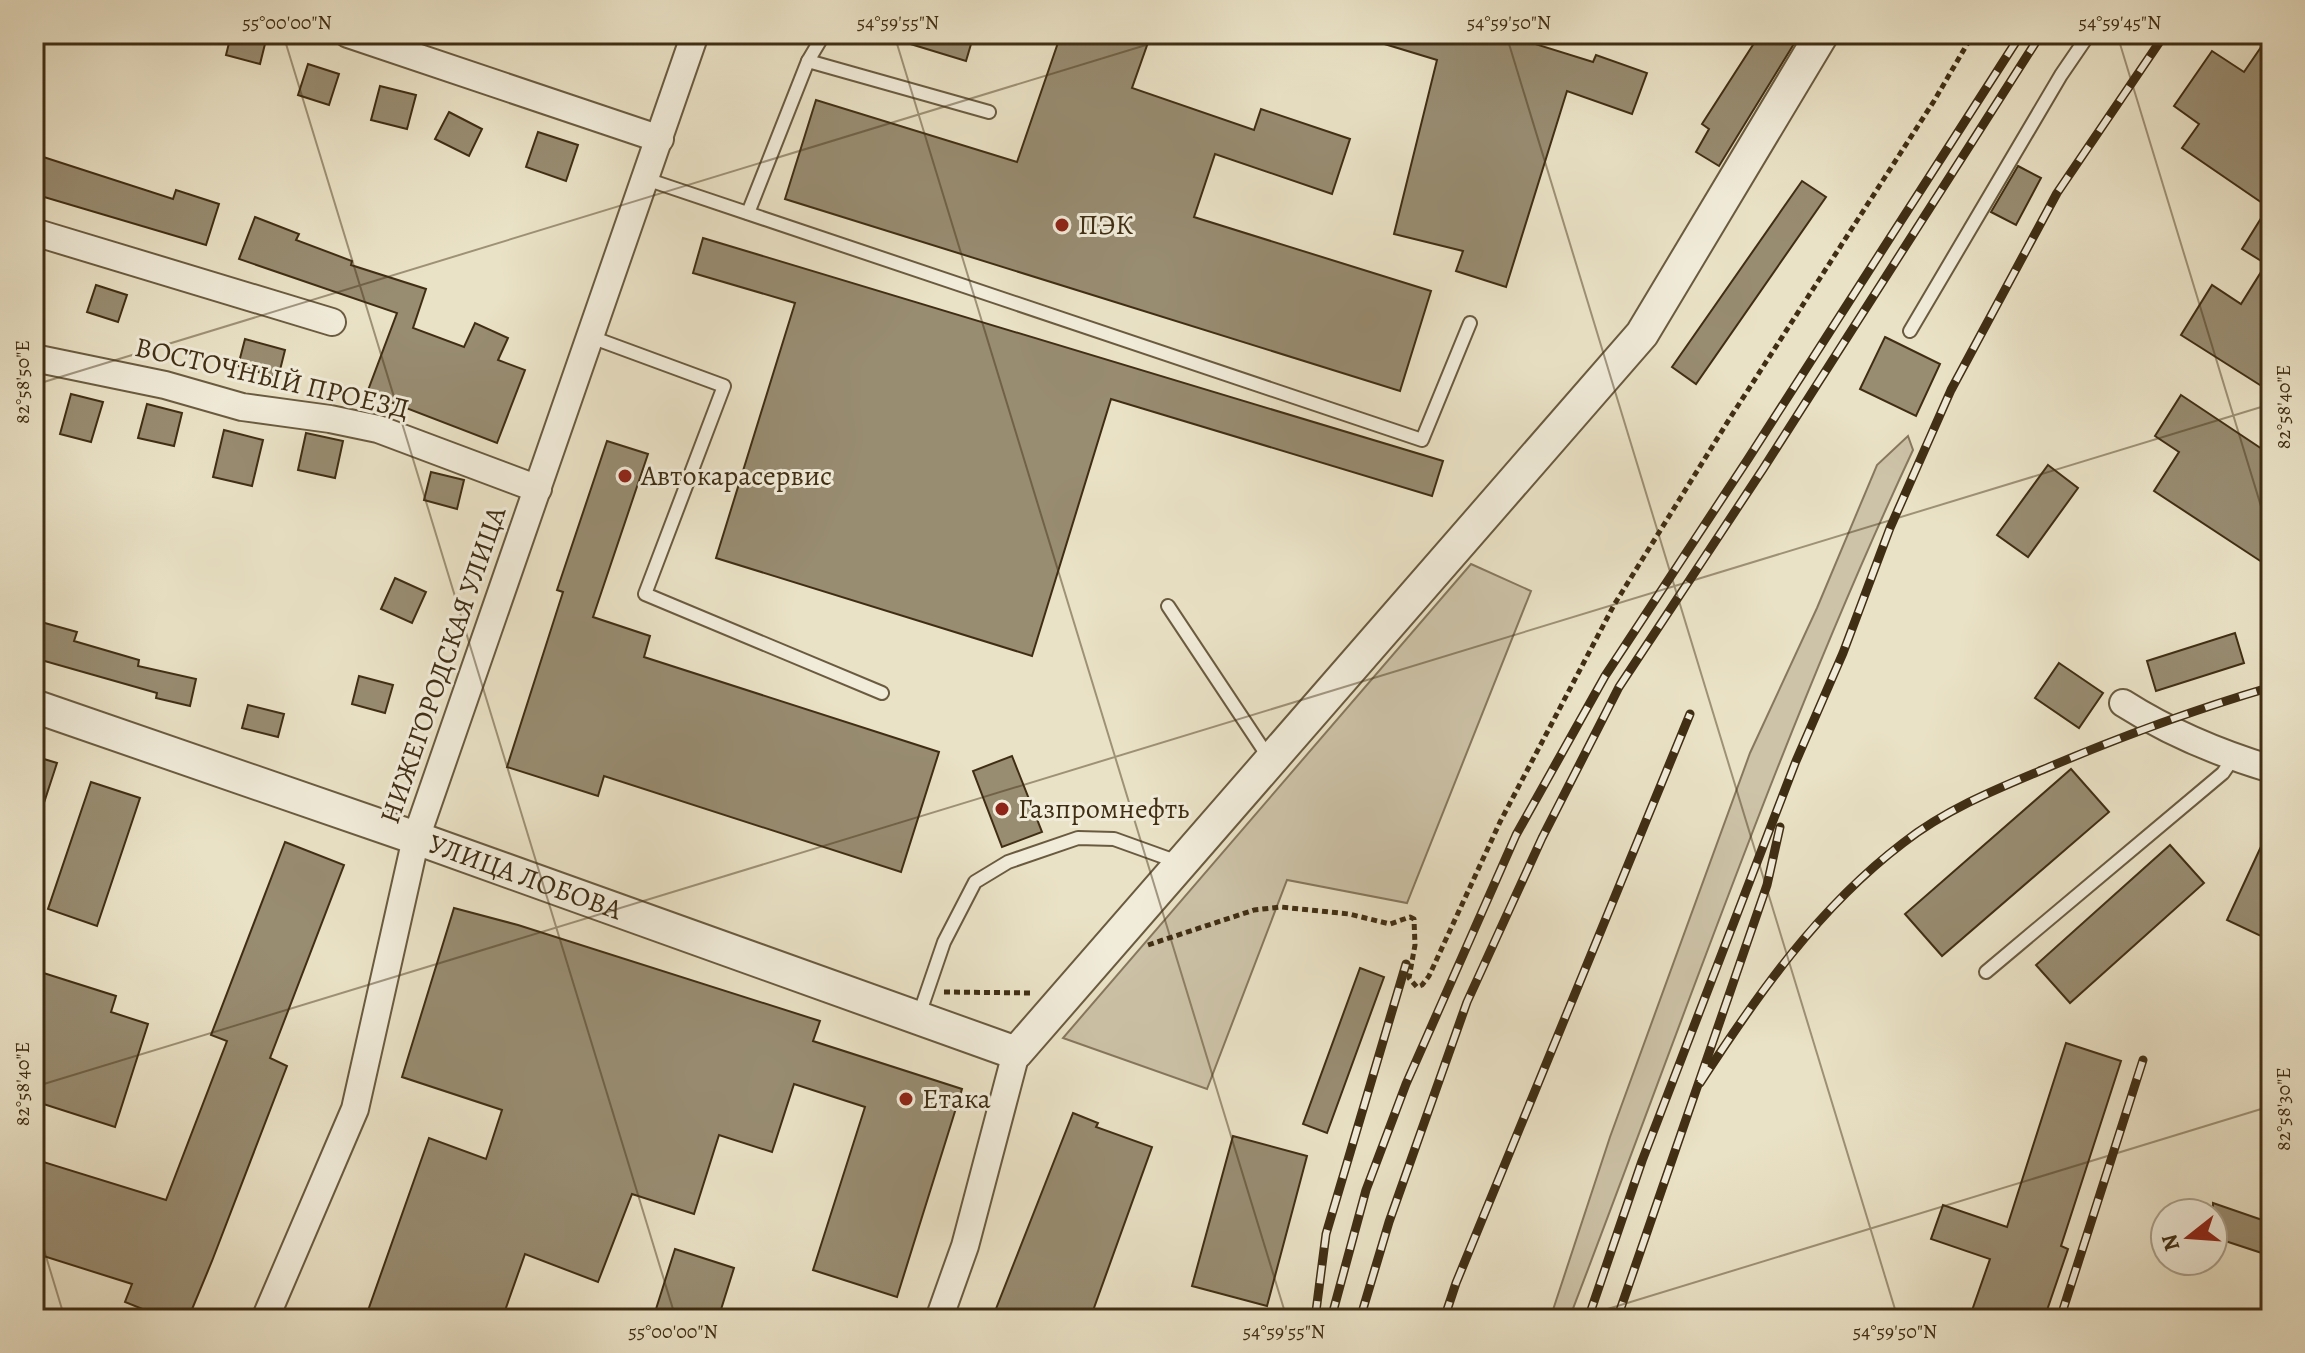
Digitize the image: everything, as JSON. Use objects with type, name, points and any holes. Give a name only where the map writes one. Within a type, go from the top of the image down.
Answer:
[{"type":"street","points":[[348,34],[660,139]]},
{"type":"street","name":"НИЖЕГОРОДСКАЯ УЛИЦА","points":[[265,1319],[355,1109],[416,838],[695,34]]},
{"type":"street","points":[[939,1319],[965,1246],[1016,1053],[1642,334],[1822,34]]},
{"type":"street","points":[[34,232],[332,322]]},
{"type":"street","name":"ВОСТОЧНЫЙ ПРОЕЗД","points":[[34,358],[165,385],[242,407],[378,429],[538,489]]},
{"type":"street","points":[[2123,703],[2157,725],[2271,769]]},
{"type":"street","name":"УЛИЦА ЛОБОВА","points":[[34,706],[416,838],[922,1005],[1016,1053]]},
{"type":"lane","points":[[748,213],[808,61],[824,34]]},
{"type":"lane","points":[[1910,331],[2061,75],[2089,34]]},
{"type":"lane","points":[[808,61],[989,112]]},
{"type":"lane","points":[[646,179],[1422,440],[1470,323]]},
{"type":"lane","points":[[591,337],[724,386],[645,594],[882,693]]},
{"type":"lane","points":[[1168,606],[1271,760]]},
{"type":"lane","points":[[1986,972],[2223,773],[2234,757]]},
{"type":"lane","points":[[922,1005],[944,942],[975,882],[1008,862],[1078,838],[1114,839],[1181,863]]},
{"type":"path","points":[[1137,949],[1254,910],[1281,907],[1349,914],[1390,924],[1410,917],[1414,919],[1415,945],[1409,978],[1417,987],[1422,985],[1429,976],[1500,822],[1614,605],[1934,101],[1973,34]]},
{"type":"path","points":[[922,1005],[1068,993]]},
{"type":"shaded area","points":[[1908,436],[1913,450],[1819,664],[1569,1319],[1550,1319],[1610,1137],[1750,753],[1817,608],[1877,465]]},
{"type":"shaded area","points":[[1471,564],[1531,591],[1407,903],[1287,880],[1207,1089],[1063,1038]]},
{"type":"building","points":[[895,34],[974,34],[966,61],[894,39]]},
{"type":"building","points":[[1061,34],[1151,34],[1132,88],[1254,130],[1261,109],[1350,139],[1332,194],[1215,154],[1194,217],[1431,291],[1400,391],[785,199],[816,100],[1017,162]]},
{"type":"building","points":[[1369,34],[1503,34],[1593,62],[1596,55],[1647,73],[1632,114],[1567,91],[1506,287],[1456,271],[1463,251],[1394,234],[1437,60],[1368,39]]},
{"type":"building","points":[[1760,34],[1800,34],[1719,166],[1696,152],[1709,129],[1702,124]]},
{"type":"building","points":[[2270,34],[2271,392],[2181,335],[2212,285],[2241,304],[2266,264],[2242,249],[2268,207],[2182,148],[2199,124],[2174,106],[2212,51],[2244,72]]},
{"type":"building","points":[[231,35],[265,44],[260,64],[226,55]]},
{"type":"building","points":[[308,64],[339,74],[329,105],[298,95]]},
{"type":"building","points":[[380,86],[416,95],[407,129],[371,120]]},
{"type":"building","points":[[449,112],[482,129],[469,156],[435,139]]},
{"type":"building","points":[[538,132],[578,145],[566,181],[526,167]]},
{"type":"building","points":[[34,154],[173,199],[176,190],[219,204],[206,245],[34,194]]},
{"type":"building","points":[[2018,166],[2041,178],[2016,225],[1991,212]]},
{"type":"building","points":[[1802,181],[1826,197],[1696,384],[1672,367]]},
{"type":"building","points":[[255,217],[299,234],[296,240],[352,261],[351,265],[426,289],[413,328],[464,347],[475,323],[508,338],[498,360],[525,370],[497,443],[367,393],[397,313],[239,259]]},
{"type":"building","points":[[703,238],[1443,461],[1432,496],[1111,399],[1032,656],[716,558],[795,303],[693,273]]},
{"type":"building","points":[[96,285],[127,295],[118,322],[87,312]]},
{"type":"building","points":[[1885,337],[1940,364],[1916,416],[1860,389]]},
{"type":"building","points":[[245,339],[285,350],[278,378],[238,366]]},
{"type":"building","points":[[71,394],[103,402],[91,442],[60,434]]},
{"type":"building","points":[[2181,395],[2271,455],[2271,568],[2154,491],[2179,452],[2155,436]]},
{"type":"building","points":[[147,404],[182,413],[174,446],[138,438]]},
{"type":"building","points":[[224,430],[263,440],[252,486],[213,477]]},
{"type":"building","points":[[306,433],[343,441],[335,478],[298,470]]},
{"type":"building","points":[[607,441],[648,454],[593,617],[650,636],[644,657],[939,752],[901,872],[604,776],[598,796],[507,767],[563,592],[557,590]]},
{"type":"building","points":[[2048,465],[2078,488],[2028,557],[1997,535]]},
{"type":"building","points":[[431,472],[464,480],[457,509],[424,500]]},
{"type":"building","points":[[395,578],[426,592],[412,623],[381,609]]},
{"type":"building","points":[[34,620],[77,632],[74,641],[139,660],[138,666],[196,679],[190,706],[156,698],[157,693],[34,658]]},
{"type":"building","points":[[2235,633],[2244,663],[2156,691],[2147,661]]},
{"type":"building","points":[[2059,663],[2103,693],[2079,728],[2035,698]]},
{"type":"building","points":[[359,676],[393,685],[385,713],[352,704]]},
{"type":"building","points":[[248,705],[284,714],[278,737],[242,728]]},
{"type":"building","points":[[34,756],[57,763],[38,821],[34,820]]},
{"type":"building","points":[[1012,756],[1042,832],[1002,847],[973,771]]},
{"type":"building","points":[[2071,769],[2109,812],[1942,956],[1905,914]]},
{"type":"building","points":[[91,782],[140,798],[97,926],[48,909]]},
{"type":"building","points":[[2271,825],[2271,919],[2263,937],[2227,920]]},
{"type":"building","points":[[285,842],[344,865],[270,1058],[287,1066],[212,1261],[188,1319],[167,1319],[125,1302],[132,1284],[34,1253],[34,1159],[166,1200],[227,1041],[211,1035]]},
{"type":"building","points":[[2170,845],[2204,883],[2070,1003],[2036,965]]},
{"type":"building","points":[[454,908],[518,925],[820,1021],[813,1041],[962,1089],[897,1297],[813,1270],[865,1107],[794,1084],[772,1152],[719,1135],[694,1214],[632,1194],[598,1282],[525,1254],[502,1319],[365,1319],[429,1138],[486,1159],[502,1110],[402,1077]]},
{"type":"building","points":[[1360,968],[1384,977],[1327,1133],[1303,1124]]},
{"type":"building","points":[[34,970],[116,996],[111,1012],[148,1024],[115,1127],[34,1101]]},
{"type":"building","points":[[2066,1043],[2121,1061],[2061,1246],[2068,1249],[2044,1319],[1969,1319],[1990,1259],[1931,1239],[1943,1205],[2007,1227]]},
{"type":"building","points":[[1073,1113],[1098,1123],[1096,1127],[1152,1147],[1090,1319],[992,1319]]},
{"type":"building","points":[[1233,1136],[1307,1156],[1267,1306],[1192,1286]]},
{"type":"building","points":[[2229,1209],[2271,1223],[2271,1256],[2229,1242]]},
{"type":"building","points":[[675,1249],[734,1268],[718,1319],[689,1319],[656,1309]]},
{"type":"railway","points":[[1331,1319],[1366,1190],[1406,1084],[1516,835],[1605,676],[2021,34]]},
{"type":"railway","points":[[1360,1319],[1389,1222],[1467,1002],[1542,838],[1619,687],[1763,469],[2041,34]]},
{"type":"railway","points":[[1588,1319],[1642,1161],[1796,761],[1843,653],[1890,528],[1951,390],[2057,193],[2165,34]]},
{"type":"railway","points":[[1700,1083],[1767,985],[1817,924],[1872,868],[1919,831],[1970,802],[2070,758],[2184,715],[2271,687]]},
{"type":"railway","points":[[1444,1319],[1456,1283],[1690,714]]},
{"type":"railway","points":[[1617,1319],[1767,885],[1780,827]]},
{"type":"railway","points":[[1315,1319],[1326,1234],[1406,964]]},
{"type":"railway","points":[[2060,1319],[2143,1060]]},
{"type":"place","name":"ПЭК","points":[[1062,225]]},
{"type":"place","name":"Автокарасервис","points":[[625,476]]},
{"type":"place","name":"Газпромнефть","points":[[1002,809]]},
{"type":"place","name":"Етака","points":[[906,1099]]}]
